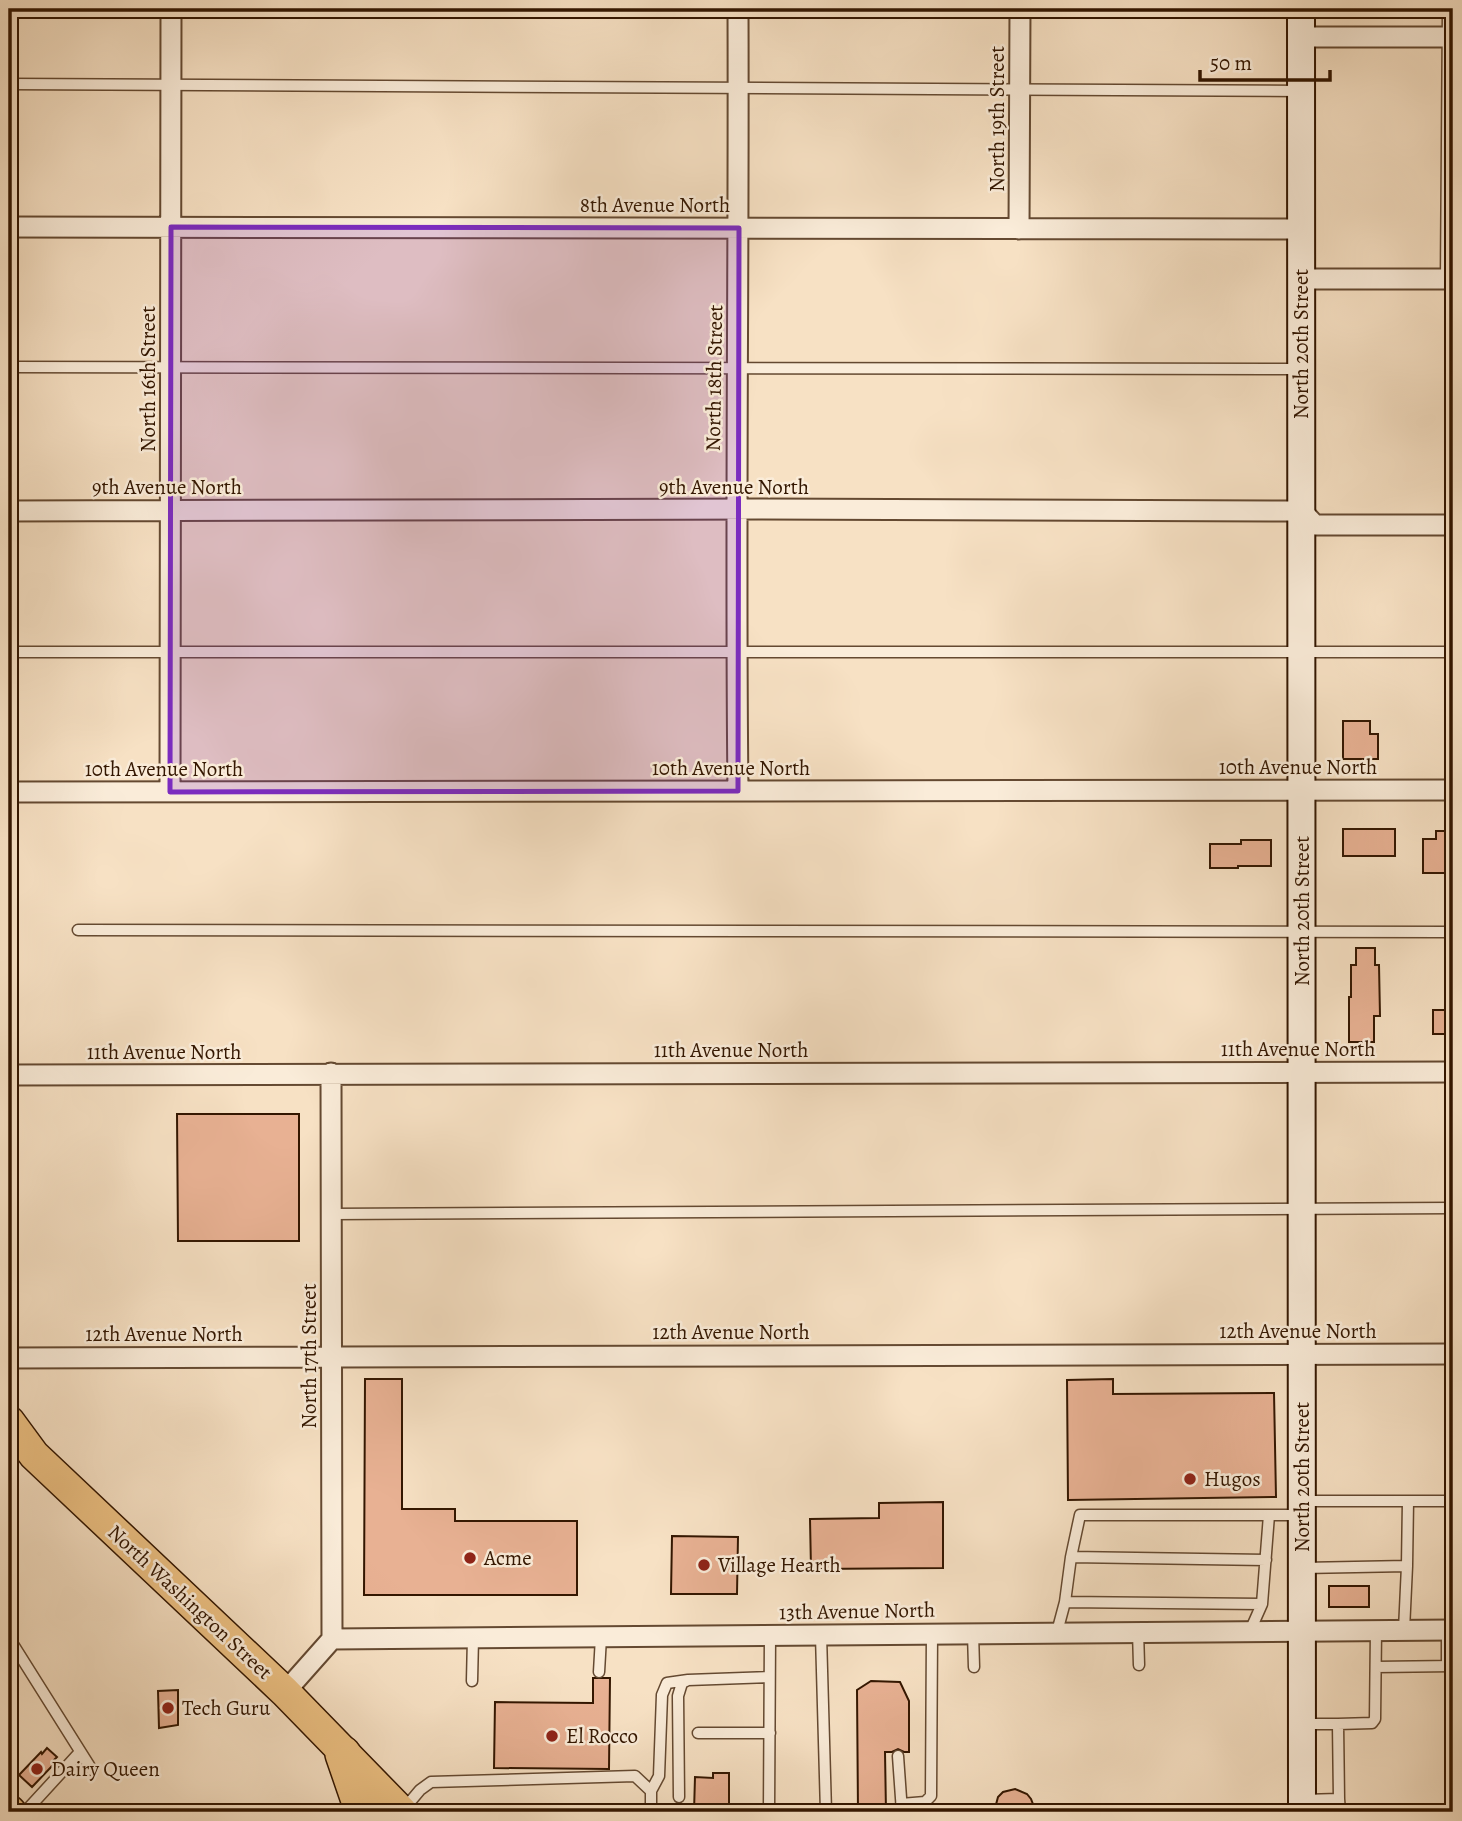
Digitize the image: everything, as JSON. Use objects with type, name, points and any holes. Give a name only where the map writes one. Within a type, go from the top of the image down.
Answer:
[{"type":"highway","points":[[344,1754],[363,1812]]},
{"type":"main road","name":"North Washington Street","points":[[9,1421],[34,1455],[285,1692],[401,1812]]},
{"type":"street","name":"North 16th Street","points":[[170,792],[171,9]]},
{"type":"street","name":"North 18th Street","points":[[738,9],[738,791]]},
{"type":"street","name":"North 19th Street","points":[[1019,229],[1020,9]]},
{"type":"street","name":"North 20th Street","points":[[1301,9],[1302,1806]]},
{"type":"street","points":[[1301,37],[1450,37]]},
{"type":"street","name":"8th Avenue North","points":[[9,227],[1301,229]]},
{"type":"street","points":[[1301,279],[1450,279]]},
{"type":"street","name":"9th Avenue North","points":[[9,511],[1302,511],[1315,525],[1453,525]]},
{"type":"street","name":"10th Avenue North","points":[[9,792],[1453,790]]},
{"type":"street","name":"11th Avenue North","points":[[9,1075],[1453,1072]]},
{"type":"street","name":"North 17th Street","points":[[331,1073],[332,1639]]},
{"type":"street","name":"12th Avenue North","points":[[9,1358],[1453,1354]]},
{"type":"street","name":"13th Avenue North","points":[[332,1639],[1450,1630]]},
{"type":"street","points":[[285,1692],[332,1639]]},
{"type":"lane","points":[[1448,9],[1450,279]]},
{"type":"lane","points":[[9,84],[1301,91]]},
{"type":"lane","points":[[9,367],[1301,369]]},
{"type":"lane","points":[[9,652],[1453,652]]},
{"type":"lane","points":[[78,930],[1453,932]]},
{"type":"lane","points":[[331,1214],[1453,1208]]},
{"type":"lane","points":[[1404,1630],[1408,1501]]},
{"type":"lane","points":[[1057,1632],[1080,1515],[1269,1515],[1303,1508],[1453,1501]]},
{"type":"lane","points":[[1250,1631],[1262,1604],[1269,1515]]},
{"type":"lane","points":[[1071,1557],[1266,1560]]},
{"type":"lane","points":[[1303,1568],[1407,1566]]},
{"type":"lane","points":[[1065,1602],[1262,1604]]},
{"type":"lane","points":[[1303,1724],[1372,1723],[1375,1719],[1376,1630]]},
{"type":"lane","points":[[1376,1667],[1450,1666],[1450,1630]]},
{"type":"lane","points":[[1139,1631],[1139,1665]]},
{"type":"lane","points":[[898,1756],[902,1808],[925,1802],[931,1796],[932,1633]]},
{"type":"lane","points":[[974,1633],[974,1667]]},
{"type":"lane","points":[[821,1634],[826,1812]]},
{"type":"lane","points":[[769,1812],[770,1635]]},
{"type":"lane","points":[[599,1672],[601,1637]]},
{"type":"lane","points":[[9,1638],[92,1770]]},
{"type":"lane","points":[[472,1681],[473,1638]]},
{"type":"lane","points":[[651,1812],[651,1791],[659,1776],[662,1695],[667,1683],[769,1677]]},
{"type":"lane","points":[[679,1797],[678,1696],[682,1683],[688,1680]]},
{"type":"lane","points":[[1338,1724],[1339,1812]]},
{"type":"lane","points":[[698,1733],[770,1733]]},
{"type":"lane","points":[[24,1812],[80,1752]]},
{"type":"lane","points":[[401,1812],[420,1790],[431,1782],[635,1776],[651,1791]]},
{"type":"lane","points":[[1302,1806],[1339,1799]]},
{"type":"highlighted area","points":[[171,227],[739,228],[738,791],[170,792]]},
{"type":"building","points":[[1343,721],[1370,721],[1370,734],[1378,734],[1378,759],[1343,759]]},
{"type":"building","points":[[1343,829],[1395,829],[1395,856],[1343,856]]},
{"type":"building","points":[[1436,831],[1453,831],[1453,851],[1448,851],[1448,873],[1423,873],[1423,839],[1436,839]]},
{"type":"building","points":[[1241,840],[1271,840],[1271,866],[1210,868],[1210,844],[1241,844]]},
{"type":"building","points":[[1356,948],[1375,948],[1375,965],[1379,965],[1380,1016],[1374,1016],[1374,1042],[1349,1042],[1351,965],[1356,965]]},
{"type":"building","points":[[1433,1010],[1453,1010],[1453,1034],[1433,1034]]},
{"type":"building","points":[[177,1114],[299,1114],[299,1241],[178,1241]]},
{"type":"building","name":"Acme","points":[[365,1379],[402,1379],[402,1509],[455,1509],[455,1521],[577,1521],[577,1595],[364,1595]]},
{"type":"building","points":[[1113,1379],[1113,1394],[1274,1393],[1276,1497],[1068,1500],[1067,1380]]},
{"type":"building","points":[[943,1502],[943,1568],[811,1569],[810,1519],[879,1518],[879,1503]]},
{"type":"building","name":"Village Hearth","points":[[672,1536],[738,1537],[737,1594],[671,1594]]},
{"type":"building","points":[[1329,1586],[1369,1586],[1369,1607],[1329,1607]]},
{"type":"building","name":"El Rocco","points":[[593,1678],[610,1678],[609,1769],[494,1768],[495,1702],[593,1703]]},
{"type":"building","points":[[871,1681],[900,1682],[909,1701],[909,1752],[898,1749],[885,1752],[886,1812],[858,1812],[857,1690]]},
{"type":"building","name":"Tech Guru","points":[[178,1690],[178,1725],[159,1728],[158,1691]]},
{"type":"building","name":"Dairy Queen","points":[[47,1748],[57,1757],[52,1762],[54,1764],[32,1787],[19,1775]]},
{"type":"building","points":[[713,1773],[729,1773],[729,1812],[694,1812],[695,1777],[713,1778]]},
{"type":"building","points":[[1015,1789],[1027,1794],[1036,1812],[994,1812],[998,1797],[1003,1792]]},
{"type":"place","name":"Hugos","points":[[1190,1479]]},
{"type":"place","name":"Acme","points":[[470,1558]]},
{"type":"place","name":"Village Hearth","points":[[704,1565]]},
{"type":"place","name":"Tech Guru","points":[[168,1708]]},
{"type":"place","name":"El Rocco","points":[[552,1736]]},
{"type":"place","name":"Dairy Queen","points":[[37,1769]]}]
